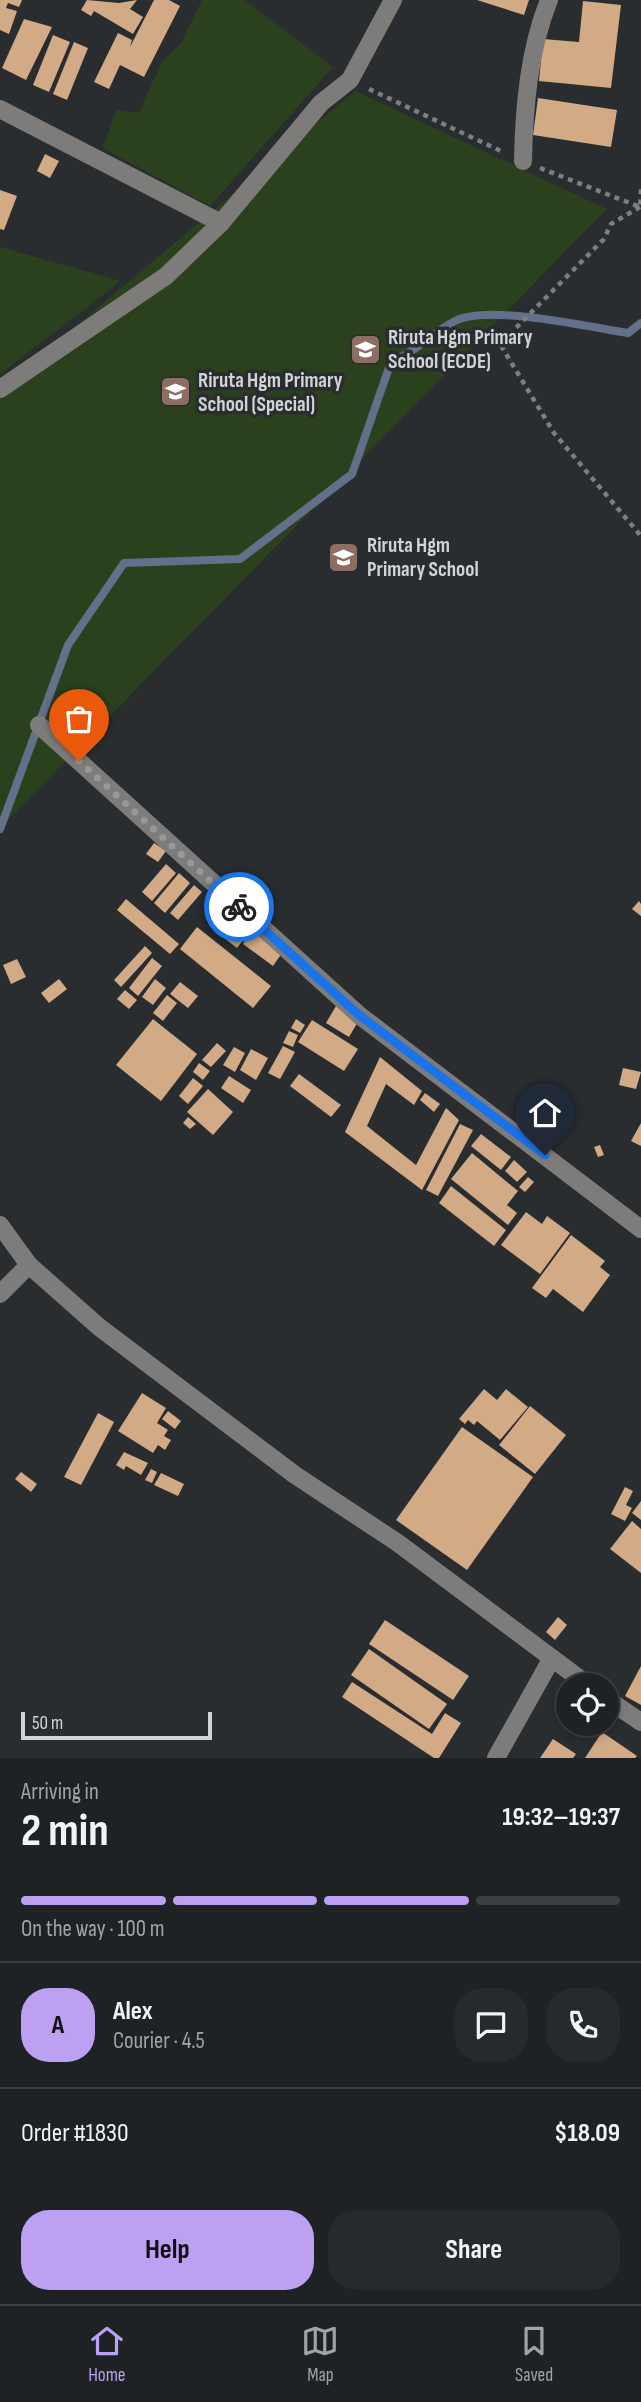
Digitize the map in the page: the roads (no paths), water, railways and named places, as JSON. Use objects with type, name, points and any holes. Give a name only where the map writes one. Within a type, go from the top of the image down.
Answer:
[{"type":"street","points":[[0,389],[166,276],[220,223],[321,103],[350,80],[393,0]]},
{"type":"street","points":[[523,162],[523,126],[537,32],[549,0]]},
{"type":"street","points":[[0,109],[220,223]]},
{"type":"street","points":[[39,725],[359,1015],[641,1229]]},
{"type":"street","points":[[0,1225],[29,1265],[99,1327],[284,1467],[398,1543],[572,1673]]},
{"type":"street","points":[[0,1294],[29,1265]]},
{"type":"street","points":[[496,1758],[552,1658]]},
{"type":"street","points":[[619,1707],[641,1722]]},
{"type":"waterway","points":[[0,829],[68,645],[124,563],[240,559],[352,474],[391,362],[455,321],[471,316],[514,316],[628,333],[641,323]]},
{"type":"place","name":"Riruta Hgm Primary School (ECDE)","points":[[365,349]]},
{"type":"place","name":"Riruta Hgm Primary School (Special)","points":[[175,392]]},
{"type":"place","name":"Riruta Hgm Primary School","points":[[344,557]]}]
